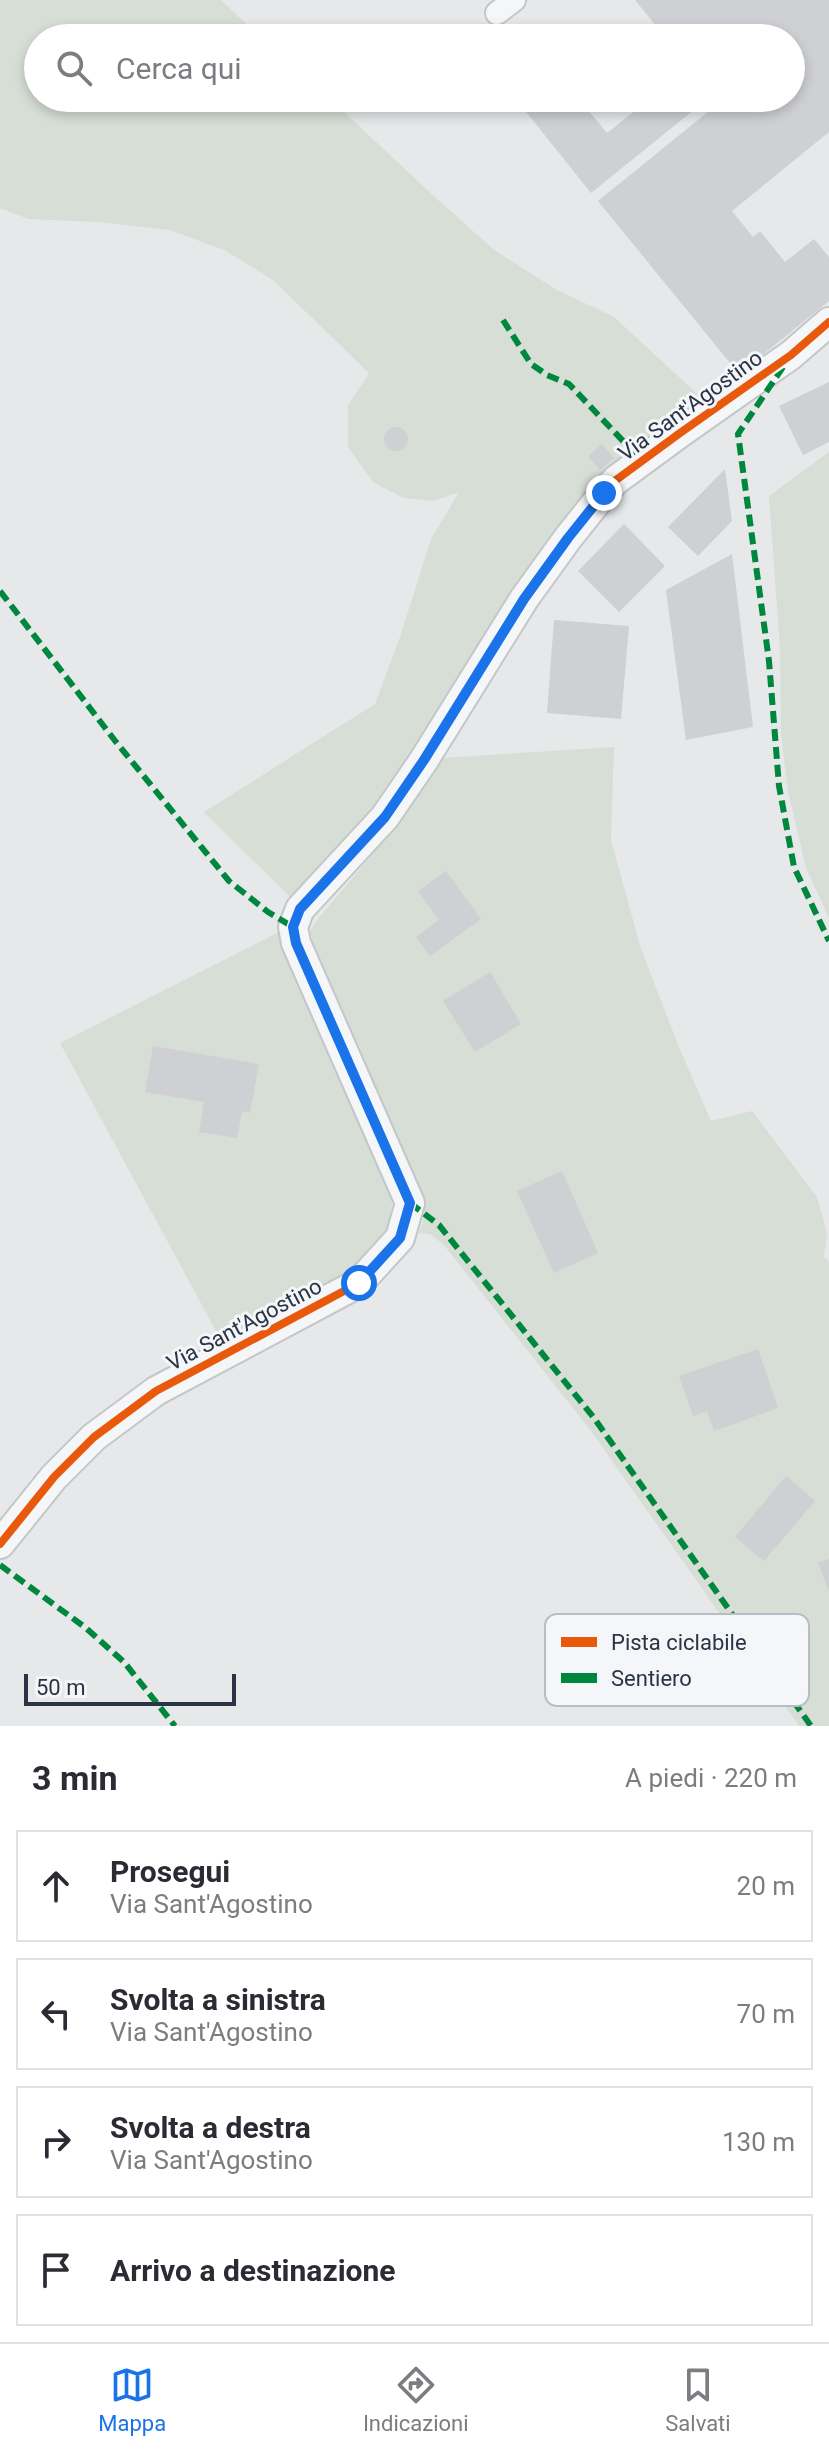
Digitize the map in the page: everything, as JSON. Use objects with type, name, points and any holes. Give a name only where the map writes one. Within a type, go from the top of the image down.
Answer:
[{"type":"street","name":"Via Sant'Agostino","points":[[0,1544],[54,1477],[94,1437],[156,1391],[359,1283],[400,1238],[410,1203],[296,943],[293,927],[300,909],[385,817],[524,599],[604,493],[616,480],[791,355],[829,322]]},
{"type":"shaded area","points":[[0,0],[221,0],[246,24],[24,24],[24,112],[344,112],[493,249],[555,289],[614,317],[706,402],[587,500],[374,807],[294,901],[204,812],[375,704],[431,539],[459,492],[434,501],[404,498],[374,483],[348,447],[348,406],[369,373],[273,280],[224,250],[170,230],[98,222],[28,219],[0,208]]},
{"type":"shaded area","points":[[829,452],[829,918],[806,868],[788,791],[781,734],[780,648],[769,496]]},
{"type":"shaded area","points":[[614,747],[611,840],[641,949],[711,1121],[752,1111],[817,1197],[827,1233],[824,1257],[829,1262],[829,1726],[799,1726],[785,1706],[809,1706],[809,1614],[720,1614],[591,1431],[444,1245],[430,1234],[418,1233],[423,1222],[424,1198],[310,931],[397,825],[442,758]]},
{"type":"shaded area","points":[[281,931],[385,1169],[392,1203],[389,1231],[361,1262],[324,1288],[222,1342],[60,1043]]},
{"type":"building","points":[[635,0],[829,0],[829,132],[732,211],[753,237],[760,231],[785,262],[814,239],[829,257],[829,301],[739,374],[598,201],[708,112],[805,112],[805,24],[655,24]]},
{"type":"building","points":[[526,112],[590,112],[607,133],[633,112],[691,112],[591,193]]},
{"type":"building","points":[[829,382],[829,442],[803,455],[779,406]]},
{"type":"building","points":[[396,427],[407,434],[408,439],[401,450],[396,451],[385,444],[384,439],[391,428]]},
{"type":"building","points":[[602,444],[614,458],[600,470],[588,456]]},
{"type":"building","points":[[725,469],[732,521],[698,556],[668,527]]},
{"type":"building","points":[[624,524],[665,566],[619,612],[578,571]]},
{"type":"building","points":[[732,554],[753,727],[686,740],[666,590]]},
{"type":"building","points":[[554,620],[629,626],[621,719],[547,713]]},
{"type":"building","points":[[446,871],[481,919],[430,956],[416,937],[439,920],[418,891]]},
{"type":"building","points":[[490,972],[521,1024],[475,1052],[443,1001]]},
{"type":"building","points":[[153,1046],[259,1064],[250,1113],[242,1111],[237,1138],[199,1132],[204,1102],[145,1092]]},
{"type":"building","points":[[562,1171],[598,1253],[554,1273],[517,1191]]},
{"type":"building","points":[[758,1349],[778,1408],[714,1431],[707,1411],[693,1416],[679,1376]]},
{"type":"building","points":[[786,1476],[815,1501],[764,1561],[735,1537]]},
{"type":"building","points":[[829,1559],[829,1591],[818,1563]]},
{"type":"marked path","points":[[503,320],[531,364],[569,384],[642,461]]},
{"type":"marked path","points":[[783,367],[738,434],[769,661],[779,786],[794,867],[829,941]]},
{"type":"marked path","points":[[0,591],[116,742],[229,881],[268,912],[293,927]]},
{"type":"marked path","points":[[410,1203],[439,1225],[594,1418],[732,1614]]},
{"type":"marked path","points":[[0,1565],[86,1628],[124,1662],[175,1726]]},
{"type":"marked path","points":[[797,1706],[811,1726]]},
{"type":"cycle path","points":[[0,1544],[54,1477],[94,1437],[156,1391],[359,1283],[400,1238],[410,1203],[296,943],[293,927],[300,909],[385,817],[524,599],[604,493],[616,480],[791,355],[829,322]]},
{"type":"route","points":[[359,1283],[400,1238],[410,1203],[296,943],[293,927],[300,909],[385,817],[524,599],[604,493]]}]
